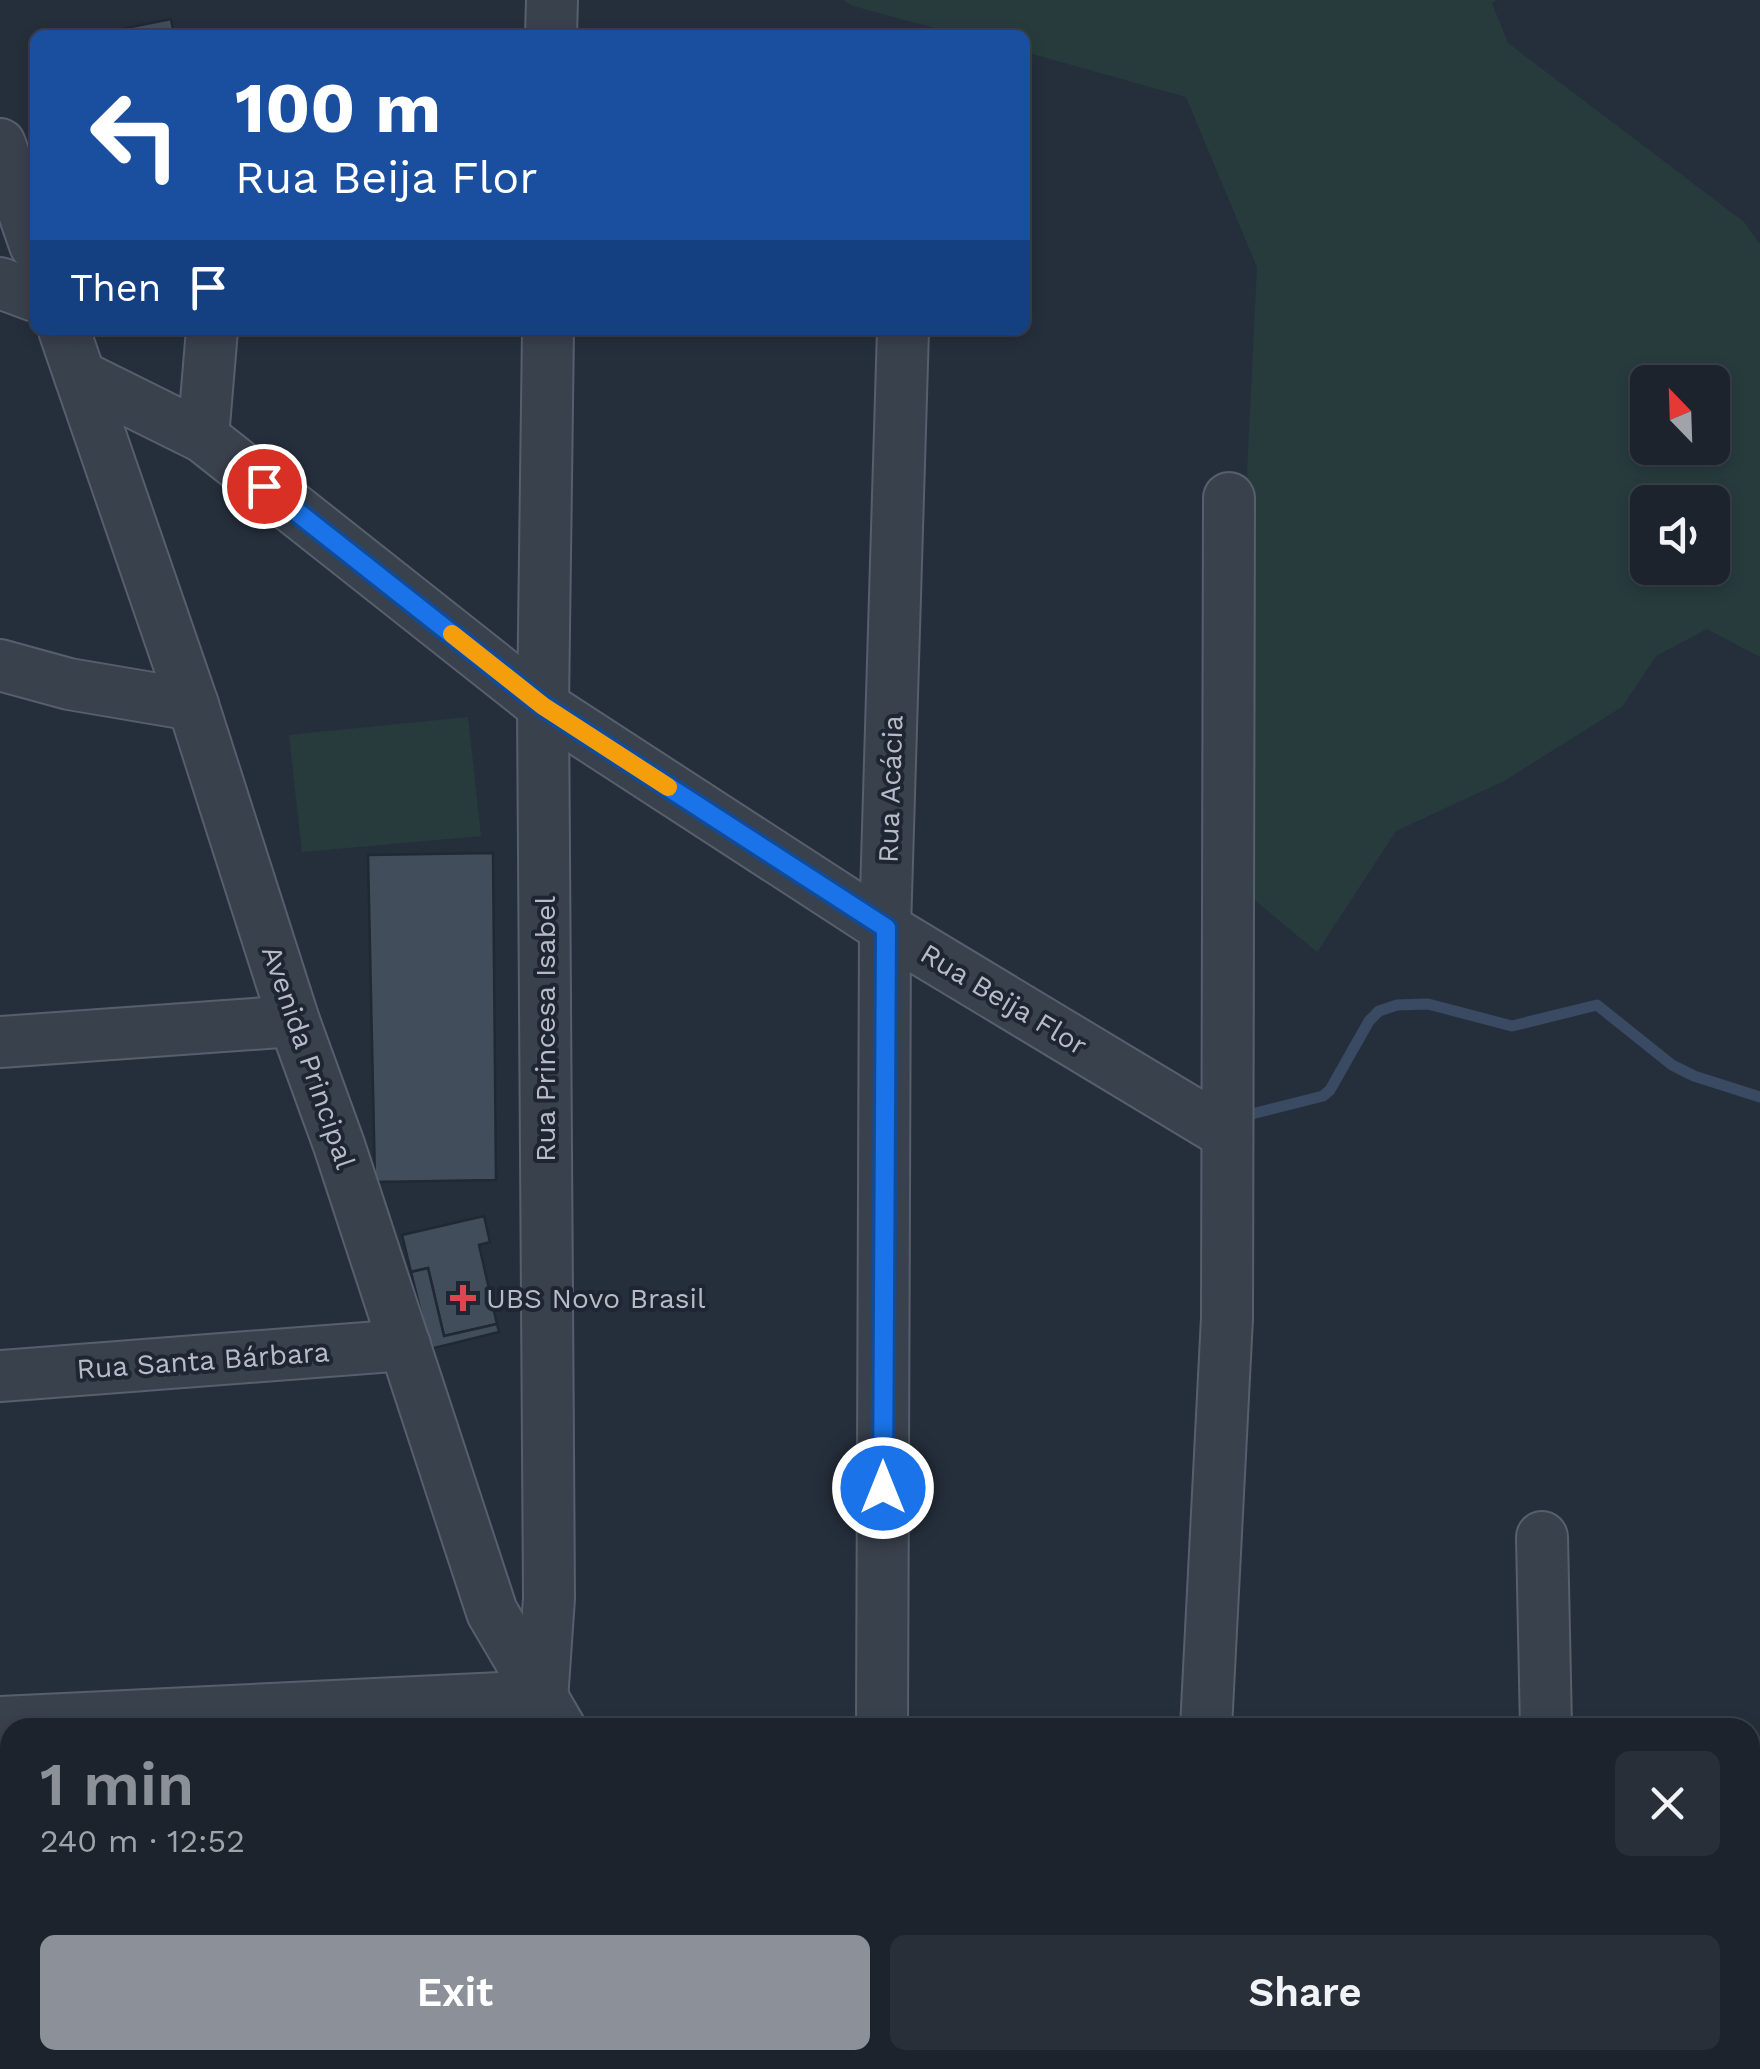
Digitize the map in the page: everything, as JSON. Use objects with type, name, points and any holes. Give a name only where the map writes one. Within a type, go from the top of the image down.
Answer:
[{"type":"street","points":[[552,0],[552,30]]},
{"type":"street","points":[[0,144],[30,231]]},
{"type":"street","points":[[0,283],[30,294]]},
{"type":"street","name":"Avenida Principal","points":[[66,335],[193,704],[294,1021],[340,1145],[492,1612],[548,1717]]},
{"type":"street","points":[[80,376],[202,437],[212,335]]},
{"type":"street","name":"Rua Princesa Isabel","points":[[548,335],[543,706],[548,1717]]},
{"type":"street","name":"Rua Acácia","points":[[882,1718],[886,928],[903,335]]},
{"type":"street","name":"Rua Beija Flor","points":[[202,437],[543,706],[886,928],[1227,1134]]},
{"type":"street","points":[[1207,1718],[1228,1318],[1229,498]]},
{"type":"street","points":[[0,665],[69,684],[193,704]]},
{"type":"street","points":[[2,1041],[294,1021]]},
{"type":"street","name":"Rua Santa Bárbara","points":[[0,1376],[405,1345]]},
{"type":"street","points":[[1542,1537],[1546,1718]]},
{"type":"street","points":[[438,1718],[548,1717]]},
{"type":"green space","points":[[843,0],[1497,0],[1492,3],[1508,43],[1744,222],[1760,244],[1760,657],[1707,629],[1656,656],[1622,707],[1504,781],[1396,831],[1317,952],[1252,898],[1241,598],[1257,267],[1186,97],[1030,53],[1030,30],[942,30]]},
{"type":"green space","points":[[468,717],[481,836],[302,852],[289,735]]},
{"type":"building","points":[[171,19],[173,30],[116,30]]},
{"type":"building","points":[[493,853],[496,1180],[375,1182],[368,855]]},
{"type":"building","name":"UBS Novo Brasil","points":[[484,1216],[490,1242],[479,1245],[497,1324],[444,1336],[428,1268],[411,1272],[402,1235]]},
{"type":"building","points":[[428,1268],[444,1336],[497,1324],[499,1332],[430,1349],[411,1272]]},
{"type":"waterway","points":[[1240,1117],[1323,1096],[1369,1021],[1379,1011],[1397,1005],[1428,1004],[1512,1026],[1597,1005],[1672,1065],[1760,1097]]},
{"type":"slow traffic","points":[[452,634],[543,706],[668,787]]},
{"type":"place","name":"UBS Novo Brasil","points":[[463,1298]]},
{"type":"route","points":[[264,486],[543,706],[886,928],[883,1488]]}]
